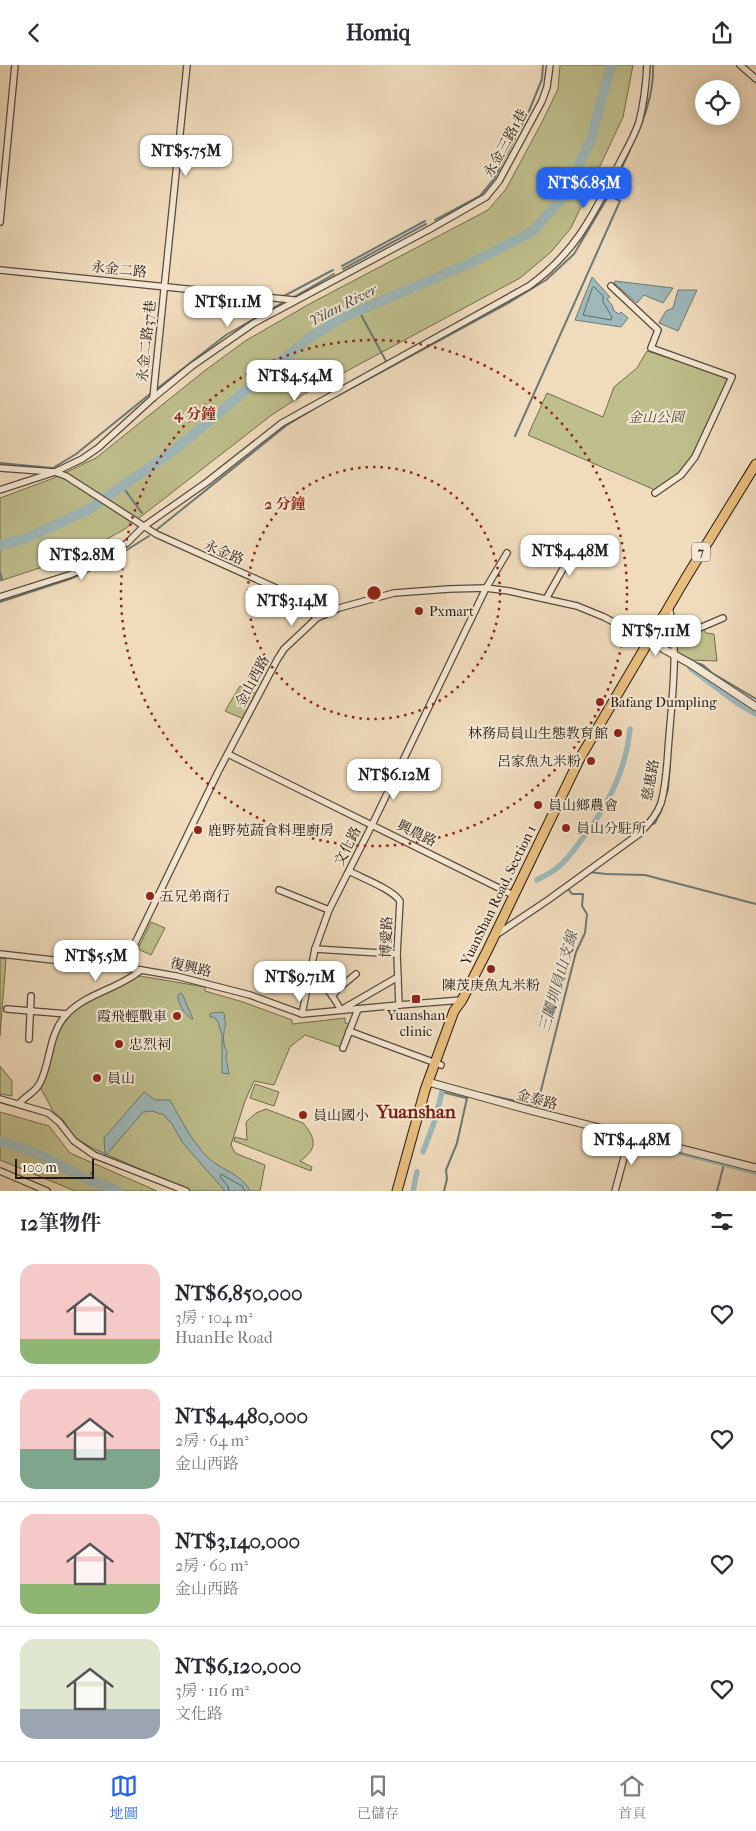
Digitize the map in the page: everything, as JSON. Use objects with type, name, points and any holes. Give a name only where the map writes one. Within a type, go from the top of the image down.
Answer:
[{"type":"main road","name":"YuanShan Road, Section 1","points":[[397,1191],[438,1064],[437,1056],[454,1011],[462,1000],[494,936],[580,758],[669,606],[756,464]]},
{"type":"main road","name":"YuanShan Road, Section 1","points":[[403,1191],[431,1083]]},
{"type":"street","points":[[0,222],[15,65]]},
{"type":"street","name":"永金二路37巷","points":[[153,398],[187,65]]},
{"type":"street","name":"永金三路1巷","points":[[0,490],[55,472],[82,459],[98,448],[153,398],[219,346],[254,323],[486,197],[499,181],[542,101],[547,87],[550,65]]},
{"type":"street","points":[[0,597],[97,564],[127,543],[143,527],[207,482],[282,423],[473,317],[529,285],[547,272],[580,237],[600,202],[638,123],[646,90],[648,65]]},
{"type":"street","points":[[740,65],[756,79]]},
{"type":"street","name":"永金二路","points":[[0,269],[294,300]]},
{"type":"street","points":[[611,287],[658,330],[651,348],[732,377],[695,457],[681,475],[655,493]]},
{"type":"street","name":"永金路","points":[[0,467],[55,472],[66,476],[143,527],[186,549],[287,593],[318,618]]},
{"type":"street","points":[[546,599],[577,544]]},
{"type":"street","name":"文化路","points":[[302,1014],[315,949],[329,910],[486,588],[507,553]]},
{"type":"street","name":"金山西路","points":[[123,968],[228,754],[277,660],[284,649],[318,618],[339,608],[394,593],[486,588],[577,606],[604,617],[649,641]]},
{"type":"street","name":"慈惠路","points":[[494,936],[639,834],[649,824],[660,805],[665,781],[671,707],[673,623],[669,606]]},
{"type":"street","points":[[673,637],[723,618]]},
{"type":"street","points":[[649,641],[691,664],[756,707]]},
{"type":"street","name":"興農路","points":[[228,754],[513,895]]},
{"type":"street","name":"博愛路","points":[[348,871],[389,892],[400,901],[397,954],[399,1005]]},
{"type":"street","points":[[279,890],[329,910]]},
{"type":"street","points":[[315,949],[397,954]]},
{"type":"street","name":"復興路","points":[[0,954],[141,970],[176,976],[250,995],[302,1014],[462,1000]]},
{"type":"street","points":[[19,1104],[33,1093],[41,1082],[57,1029],[67,1013],[100,992],[132,977],[141,970]]},
{"type":"street","points":[[310,970],[341,1010],[398,977]]},
{"type":"street","points":[[332,996],[356,974]]},
{"type":"street","points":[[29,1039],[31,996]]},
{"type":"street","points":[[6,1009],[67,1013]]},
{"type":"street","points":[[343,1048],[358,1009]]},
{"type":"street","points":[[350,1031],[438,1064]]},
{"type":"street","name":"金泰路","points":[[431,1083],[756,1168]]},
{"type":"street","points":[[0,1099],[48,1113],[59,1122],[74,1141],[94,1155],[186,1191]]},
{"type":"street","points":[[615,1191],[630,1135]]},
{"type":"street","points":[[0,1171],[47,1191]]},
{"type":"green space","points":[[560,65],[633,65],[623,117],[571,228],[551,252],[520,278],[306,393],[273,414],[125,529],[76,556],[0,581],[0,498],[54,478],[96,458],[203,372],[245,341],[313,302],[488,210],[506,189],[542,122],[558,89]]},
{"type":"green space","name":"金山公園","points":[[647,351],[728,377],[701,442],[678,474],[655,490],[528,435],[547,393],[603,417],[614,387],[637,368]]},
{"type":"green space","points":[[703,628],[706,633],[714,634],[717,661],[689,660],[675,654],[677,639]]},
{"type":"green space","points":[[240,686],[257,694],[244,719],[225,711]]},
{"type":"green space","points":[[151,922],[165,928],[151,955],[138,949]]},
{"type":"green space","points":[[0,958],[6,959],[0,1036]]},
{"type":"green space","points":[[140,976],[205,987],[205,991],[243,1002],[292,1020],[292,1024],[345,1018],[345,1023],[349,1024],[340,1047],[305,1035],[290,1047],[274,1085],[254,1081],[245,1101],[231,1145],[235,1153],[265,1165],[260,1191],[191,1191],[94,1149],[74,1137],[63,1120],[53,1111],[40,1087],[53,1045],[64,1021],[94,997]]},
{"type":"green space","points":[[0,1066],[12,1081],[12,1096],[0,1094]]},
{"type":"green space","points":[[255,1084],[279,1092],[274,1106],[250,1098]]},
{"type":"green space","points":[[266,1109],[303,1123],[308,1129],[313,1139],[312,1148],[310,1153],[300,1161],[312,1167],[311,1171],[234,1141],[235,1137],[247,1140],[246,1122],[256,1113]]},
{"type":"green space","points":[[0,1112],[49,1126],[70,1153],[157,1191],[75,1191],[0,1160]]},
{"type":"water","points":[[592,277],[610,297],[607,299],[614,311],[619,314],[621,312],[628,318],[621,327],[575,320]]},
{"type":"water","points":[[615,281],[673,288],[663,303],[644,295],[637,303],[614,283]]},
{"type":"water","points":[[678,290],[697,290],[678,331],[659,323],[666,311],[673,308]]},
{"type":"water","points":[[181,993],[193,1019],[180,1006],[178,995]]},
{"type":"water","points":[[223,1012],[226,1024],[224,1042],[227,1051],[226,1058],[229,1074],[222,1073],[222,1035],[218,1022],[214,1017],[210,1017],[211,1013]]},
{"type":"water","points":[[144,1092],[155,1100],[170,1100],[187,1130],[208,1158],[237,1176],[250,1191],[225,1191],[182,1142],[172,1124],[164,1115],[152,1111],[143,1112],[105,1155],[104,1138]]},
{"type":"waterway","points":[[435,220],[480,196],[494,179],[529,111],[542,79],[543,65]]},
{"type":"waterway","name":"Yilan River","points":[[0,545],[27,538],[88,510],[173,451],[309,338],[344,317],[473,262],[532,232],[565,195],[591,139],[611,65]]},
{"type":"waterway","points":[[640,127],[650,97],[653,65]]},
{"type":"waterway","points":[[335,397],[510,302],[546,280],[574,254],[609,195],[630,150]]},
{"type":"waterway","points":[[573,176],[587,184]]},
{"type":"waterway","points":[[515,436],[620,201],[609,195]]},
{"type":"waterway","points":[[342,266],[425,221]]},
{"type":"waterway","points":[[343,269],[426,224]]},
{"type":"waterway","points":[[284,296],[333,270]]},
{"type":"waterway","points":[[294,297],[334,274]]},
{"type":"waterway","points":[[158,388],[226,335],[282,303]]},
{"type":"waterway","points":[[359,311],[387,363]]},
{"type":"waterway","points":[[53,468],[76,454],[150,394]]},
{"type":"waterway","points":[[155,531],[287,425],[327,401]]},
{"type":"waterway","points":[[0,463],[52,468]]},
{"type":"waterway","points":[[0,487],[12,483]]},
{"type":"waterway","points":[[125,490],[142,513]]},
{"type":"waterway","points":[[0,602],[70,579],[103,565],[149,536]]},
{"type":"waterway","points":[[0,572],[2,579]]},
{"type":"waterway","points":[[694,662],[703,665],[712,673],[756,699]]},
{"type":"waterway","points":[[690,668],[737,703],[756,714]]},
{"type":"waterway","points":[[537,880],[564,862],[600,814],[620,774],[630,729]]},
{"type":"waterway","name":"三鬮圳員山支線","points":[[664,802],[668,789],[670,765]]},
{"type":"waterway","name":"三鬮圳員山支線","points":[[650,825],[655,823],[662,809]]},
{"type":"waterway","points":[[589,872],[645,875],[756,904]]},
{"type":"waterway","name":"三鬮圳員山支線","points":[[480,1093],[537,1106],[576,952],[585,933],[587,914],[582,906],[583,894],[572,894],[567,887]]},
{"type":"waterway","points":[[442,1092],[466,1098]]},
{"type":"waterway","points":[[423,1152],[435,1120],[442,1092]]},
{"type":"waterway","name":"三鬮圳員山支線","points":[[444,1191],[447,1179],[446,1170],[457,1143],[467,1098],[470,1095]]},
{"type":"waterway","points":[[632,1140],[756,1172]]},
{"type":"waterway","points":[[0,1141],[38,1154],[87,1179],[118,1191]]},
{"type":"waterway","points":[[717,1191],[724,1164]]},
{"type":"waterway","points":[[87,1179],[93,1171]]},
{"type":"waterway","points":[[413,1191],[417,1172]]},
{"type":"place","name":"Pxmart","points":[[419,611]]},
{"type":"place","name":"Bafang Dumpling","points":[[600,702]]},
{"type":"place","name":"林務局員山生態教育館","points":[[618,733]]},
{"type":"place","name":"呂家魚丸米粉","points":[[591,761]]},
{"type":"place","name":"員山鄉農會","points":[[538,805]]},
{"type":"place","name":"員山分駐所","points":[[566,828]]},
{"type":"place","name":"鹿野苑蔬食料理廚房","points":[[198,830]]},
{"type":"place","name":"五兄弟商行","points":[[150,896]]},
{"type":"place","name":"陳茂庚魚丸米粉","points":[[491,969]]},
{"type":"place","name":"Yuanshan clinic","points":[[416,999]]},
{"type":"place","name":"霞飛輕戰車","points":[[177,1016]]},
{"type":"place","name":"忠烈祠","points":[[119,1044]]},
{"type":"place","name":"員山","points":[[97,1078]]},
{"type":"place","name":"員山國小","points":[[303,1115]]},
{"type":"district","name":"Yuanshan","points":[[416,1111]]}]
